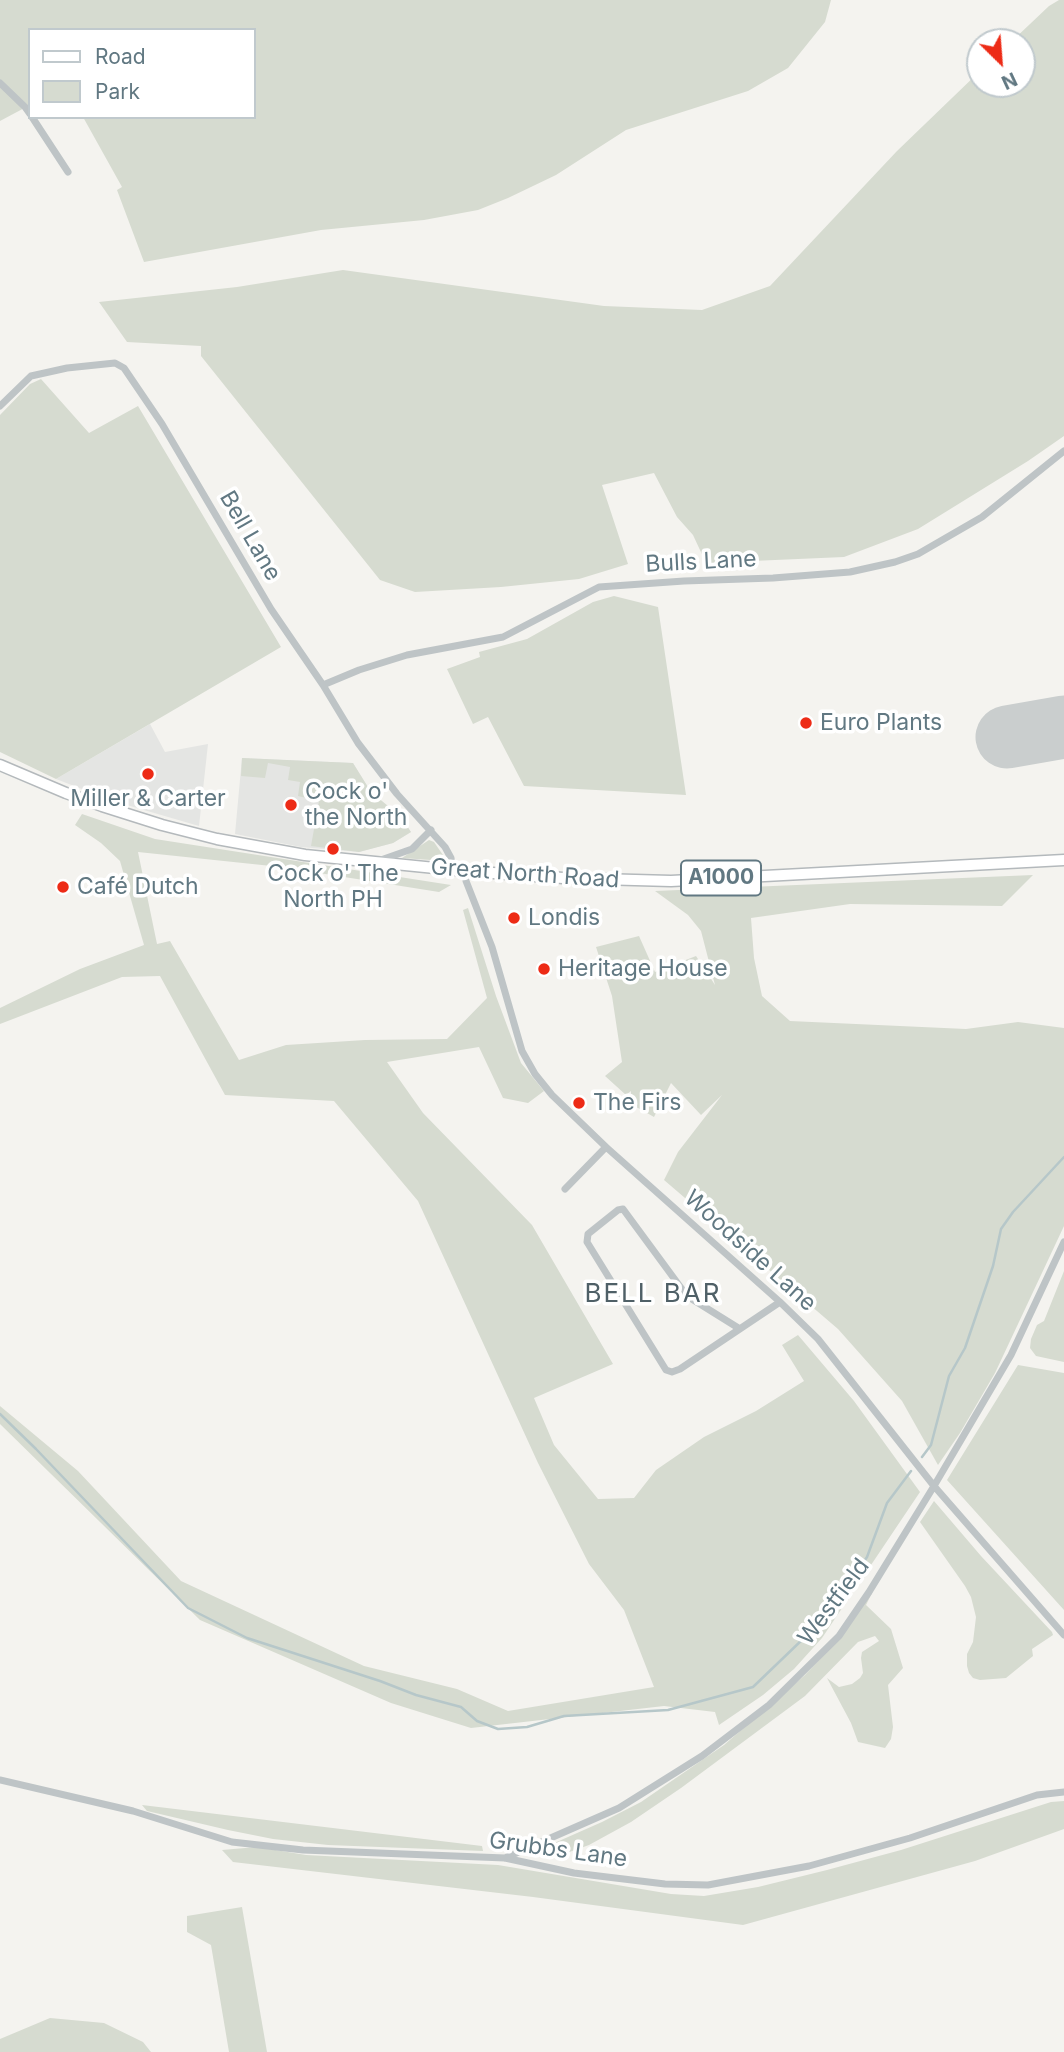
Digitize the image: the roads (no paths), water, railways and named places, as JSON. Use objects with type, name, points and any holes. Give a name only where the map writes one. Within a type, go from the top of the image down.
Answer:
[{"type":"main road","name":"Great North Road","points":[[0,765],[66,793],[162,825],[254,846],[315,856],[459,871],[671,881],[1064,860]]},
{"type":"street","points":[[0,83],[28,112]]},
{"type":"street","points":[[33,119],[68,172]]},
{"type":"street","name":"Bell Lane","points":[[0,406],[31,376],[67,368],[115,363],[124,368],[162,424],[271,609],[323,685],[358,743],[376,769],[431,830],[459,871]]},
{"type":"street","name":"Bulls Lane","points":[[323,685],[407,655],[503,637],[599,587],[850,572],[895,562],[918,554],[982,517],[1064,451]]},
{"type":"street","points":[[374,863],[412,849],[431,830]]},
{"type":"street","name":"Woodside Lane","points":[[459,871],[466,881],[492,947],[522,1051],[535,1074],[606,1147],[818,1339],[934,1486],[1064,1636]]},
{"type":"street","points":[[565,1189],[606,1147]]},
{"type":"street","points":[[740,1329],[687,1296],[623,1209],[588,1234],[587,1242],[666,1370],[671,1372],[680,1369],[740,1329],[780,1302]]},
{"type":"street","name":"Westfield","points":[[505,1858],[619,1808],[702,1756],[769,1704],[839,1636],[934,1486],[1011,1355],[1064,1242]]},
{"type":"street","name":"Grubbs Lane","points":[[0,1780],[133,1811],[232,1842],[303,1850],[505,1858],[574,1873],[665,1884],[708,1885],[809,1866],[910,1838],[1037,1796],[1064,1793]]},
{"type":"waterway","points":[[922,1457],[931,1445],[949,1376],[965,1348],[993,1266],[1001,1229],[1013,1212],[1064,1157]]},
{"type":"waterway","points":[[0,1414],[188,1608],[247,1638],[416,1695],[461,1707],[477,1721],[498,1729],[527,1727],[564,1716],[668,1710],[753,1687],[829,1614],[867,1557],[887,1503],[911,1471]]},
{"type":"place","name":"Euro Plants","points":[[806,723]]},
{"type":"place","name":"Miller & Carter","points":[[148,774]]},
{"type":"place","name":"Cock o' the North","points":[[291,805]]},
{"type":"place","name":"Cock o' The North PH","points":[[333,849]]},
{"type":"place","name":"Café Dutch","points":[[63,887]]},
{"type":"place","name":"Londis","points":[[514,918]]},
{"type":"place","name":"Heritage House","points":[[544,969]]},
{"type":"place","name":"The Firs","points":[[579,1103]]},
{"type":"district","name":"BELL BAR","points":[[653,1294]]}]
